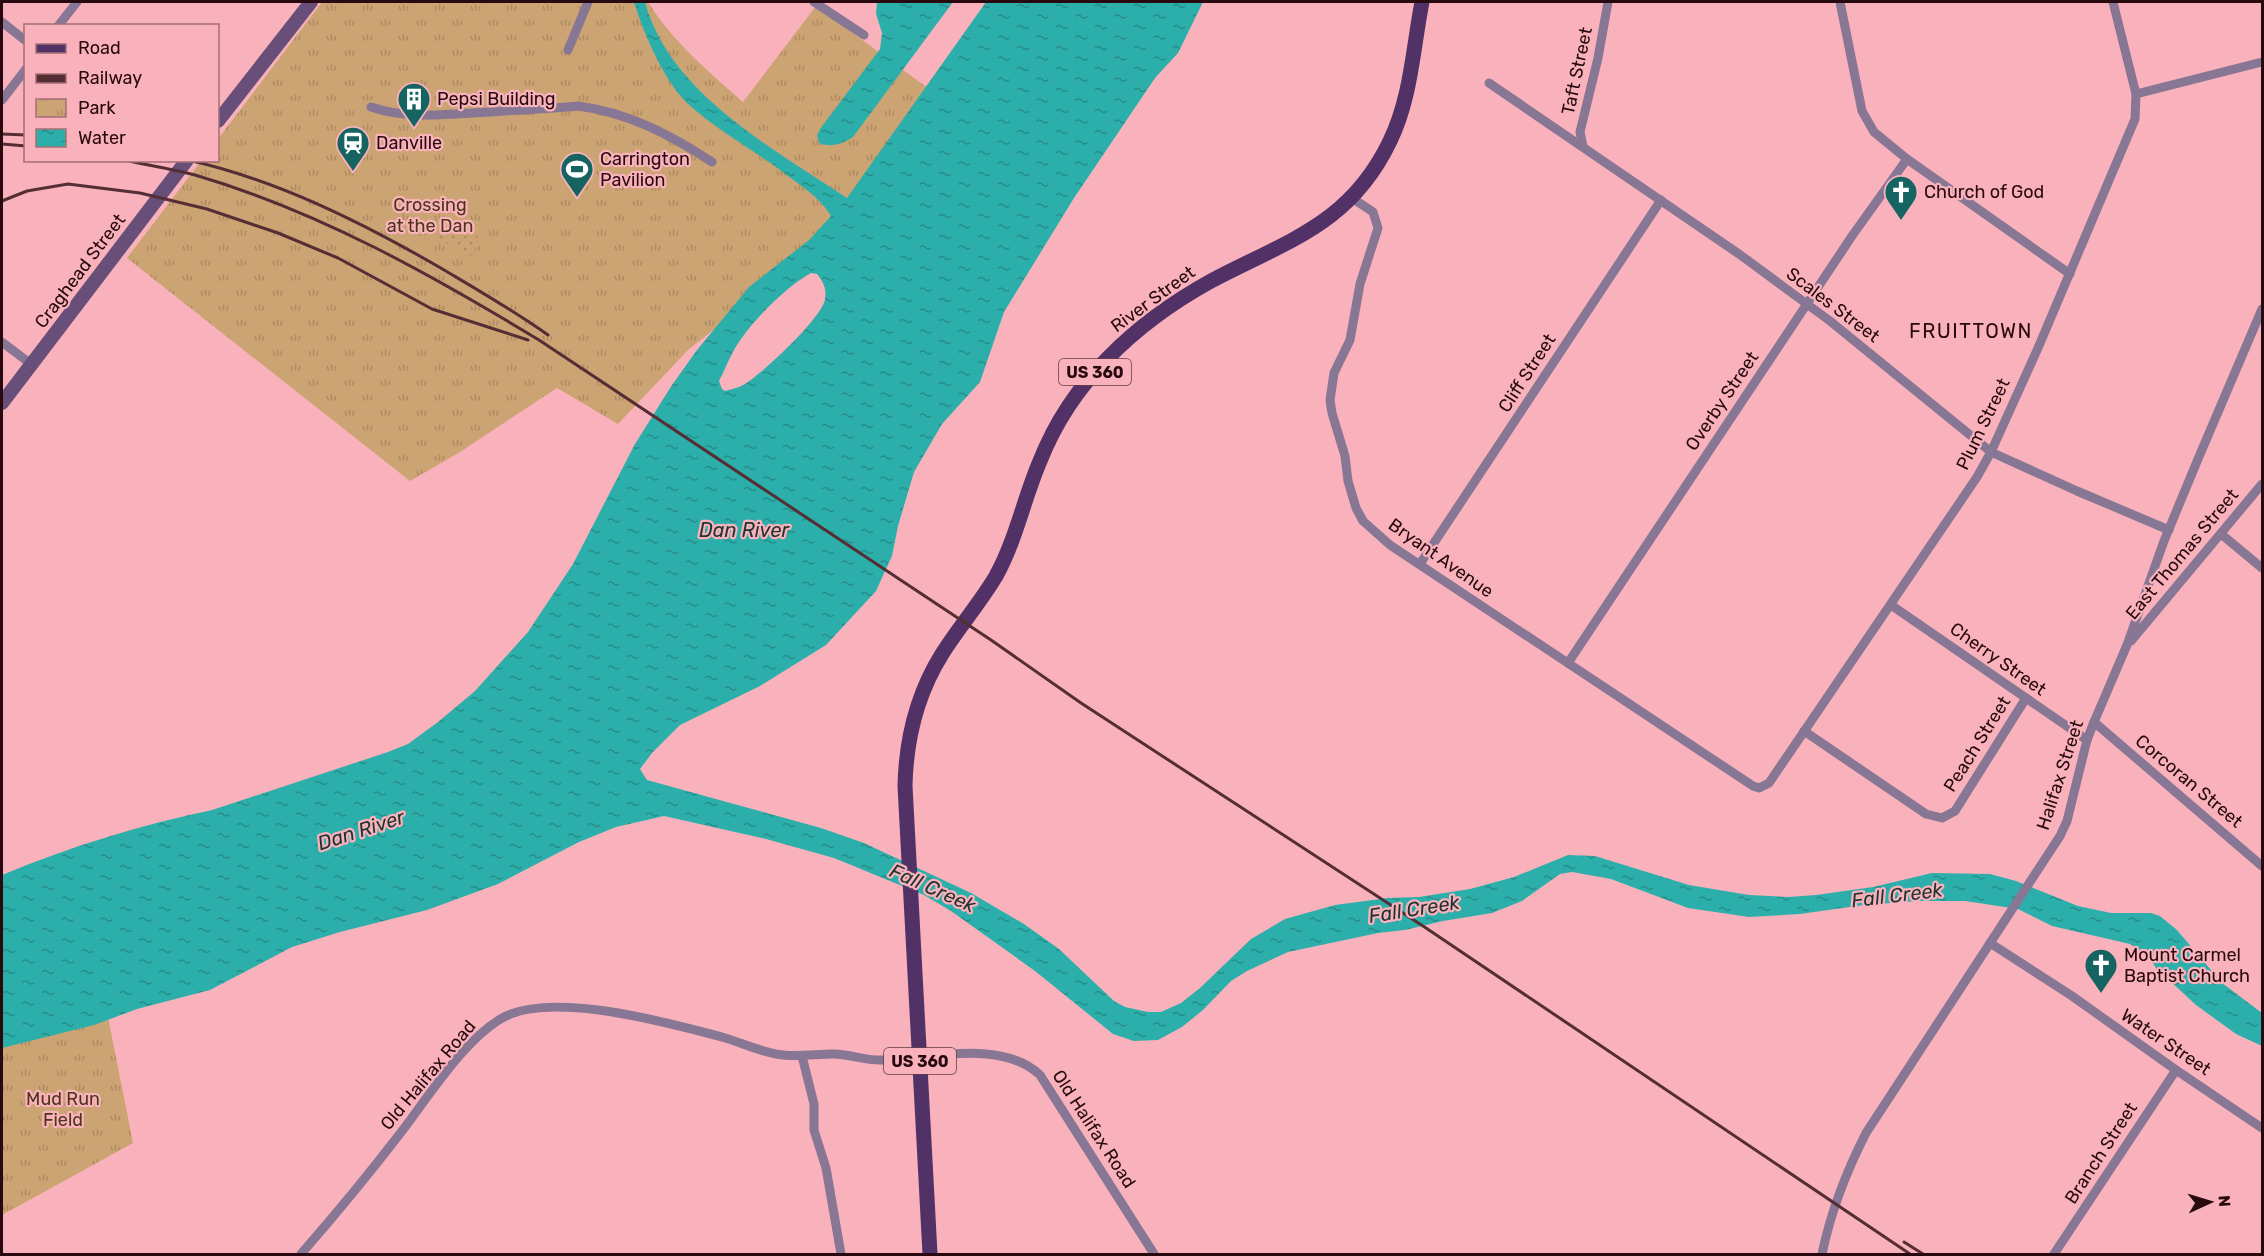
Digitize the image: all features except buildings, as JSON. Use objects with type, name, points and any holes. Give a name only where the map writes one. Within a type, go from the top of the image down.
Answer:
[{"type":"main road","points":[[219,120],[311,2]]},
{"type":"main road","name":"River Street","points":[[920,1056],[908,849],[906,763],[913,722],[920,700],[941,656],[996,575],[1007,553],[1040,460],[1056,427],[1074,399],[1107,359],[1152,319],[1211,281],[1318,227],[1352,198],[1380,160],[1391,140],[1401,113],[1422,2]]},
{"type":"main road","name":"Craghead Street","points":[[2,403],[185,162]]},
{"type":"main road","name":"US 360","points":[[920,1056],[930,1254]]},
{"type":"street","points":[[60,24],[77,2]]},
{"type":"street","points":[[568,50],[588,2]]},
{"type":"street","points":[[814,2],[864,35]]},
{"type":"street","name":"Taft Street","points":[[1583,147],[1580,132],[1598,58],[1608,2]]},
{"type":"street","points":[[1840,2],[1862,111],[1874,132],[1907,159],[2070,274]]},
{"type":"street","name":"Plum Street","points":[[1732,772],[1753,786],[1764,787],[1769,783],[1891,606],[1977,477],[1991,452],[2133,127],[2137,107],[2136,94],[2113,2]]},
{"type":"street","points":[[2,22],[24,39]]},
{"type":"street","points":[[2136,94],[2262,62]]},
{"type":"street","points":[[2,100],[24,72]]},
{"type":"street","name":"Scales Street","points":[[1489,83],[1661,200],[1806,304],[1991,452],[2066,487],[2169,530]]},
{"type":"street","points":[[370,108],[388,113],[410,115],[451,115],[589,107],[620,115],[674,138],[712,162]]},
{"type":"street","name":"Overby Street","points":[[1568,663],[1806,304],[1907,159]]},
{"type":"street","name":"Bryant Avenue","points":[[1352,198],[1373,212],[1378,228],[1360,284],[1350,340],[1334,373],[1331,387],[1332,413],[1345,456],[1351,496],[1363,521],[1390,545],[1732,772]]},
{"type":"street","name":"Cliff Street","points":[[1420,564],[1661,200]]},
{"type":"street","name":"Halifax Street","points":[[1822,1254],[1843,1182],[1866,1133],[2043,863],[2067,821],[2087,740],[2127,645],[2169,530],[2262,309]]},
{"type":"street","points":[[2,342],[31,364]]},
{"type":"street","name":"East Thomas Street","points":[[2127,645],[2262,484]]},
{"type":"street","points":[[2221,534],[2262,568]]},
{"type":"street","name":"Cherry Street","points":[[1891,606],[2087,740]]},
{"type":"street","name":"Peach Street","points":[[1804,731],[1896,793],[1935,817],[1942,818],[1955,811],[2026,698]]},
{"type":"street","name":"Corcoran Street","points":[[2094,722],[2258,856],[2262,866]]},
{"type":"street","name":"Water Street","points":[[1990,943],[2072,996],[2262,1128]]},
{"type":"street","name":"Old Halifax Road","points":[[301,1254],[346,1203],[463,1054],[488,1028],[515,1012],[550,1007],[604,1011],[724,1038],[768,1053],[802,1056],[832,1054],[873,1060],[988,1054],[1007,1057],[1032,1067],[1054,1096],[1154,1254]]},
{"type":"street","points":[[802,1056],[814,1104],[814,1130],[824,1161],[841,1254]]},
{"type":"street","name":"Branch Street","points":[[2054,1254],[2176,1070]]},
{"type":"green space","name":"Crossing at the Dan","points":[[322,2],[648,2],[680,43],[743,102],[816,6],[940,97],[780,277],[688,350],[618,424],[557,388],[460,452],[410,481],[127,258],[200,162],[219,162],[219,138]]},
{"type":"green space","points":[[450,219],[481,239],[470,257],[437,237]]},
{"type":"green space","name":"Mud Run Field","points":[[107,1012],[133,1143],[2,1215],[2,1043]]},
{"type":"water","name":"Dan River","points":[[634,2],[645,2],[658,35],[676,64],[700,91],[728,116],[788,160],[847,198],[986,2],[1203,2],[1178,53],[1155,78],[1074,198],[1004,312],[980,382],[942,424],[914,472],[892,556],[876,591],[826,645],[760,686],[680,725],[652,753],[640,769],[647,780],[821,828],[864,843],[971,893],[1024,924],[1059,949],[1114,1001],[1125,1007],[1148,1012],[1161,1012],[1181,1003],[1251,939],[1285,919],[1335,905],[1388,898],[1419,897],[1470,889],[1514,877],[1568,855],[1595,856],[1689,885],[1749,895],[1788,897],[1873,887],[1932,873],[1990,874],[2016,881],[2078,906],[2111,913],[2151,913],[2160,916],[2177,930],[2222,983],[2262,1013],[2262,1046],[2236,1034],[2196,1005],[2156,968],[2149,957],[2130,944],[2052,926],[2018,909],[1965,901],[1919,901],[1749,917],[1688,908],[1611,879],[1572,872],[1560,874],[1522,901],[1492,913],[1288,952],[1231,981],[1203,1010],[1182,1027],[1158,1040],[1134,1041],[1113,1034],[1035,971],[951,911],[924,895],[834,858],[766,839],[664,816],[616,827],[579,842],[498,884],[427,910],[292,947],[210,990],[137,1009],[94,1025],[2,1048],[2,875],[105,838],[212,810],[388,752],[408,744],[438,722],[475,691],[528,632],[573,564],[635,444],[697,350],[749,287],[809,240],[831,216],[808,191],[709,121],[678,94],[662,69]],"holes":[[[811,273],[817,274],[824,285],[825,299],[814,319],[776,359],[751,379],[737,388],[725,391],[722,389],[719,381],[736,346],[753,323],[792,286]]]},
{"type":"water","points":[[877,2],[953,2],[853,137],[837,144],[820,144],[817,136],[820,129],[880,49],[882,33],[876,14]]},
{"type":"railway","points":[[2,134],[24,135]]},
{"type":"railway","points":[[2,144],[24,146]]},
{"type":"railway","points":[[134,162],[195,175],[241,190],[329,226],[415,268],[539,340],[991,640],[1081,703],[1426,928],[1910,1254]]},
{"type":"railway","points":[[196,162],[254,179],[349,219],[439,267],[548,335]]},
{"type":"railway","points":[[2,201],[27,191],[68,184],[140,193],[207,209],[278,233],[338,258],[432,309],[528,340]]},
{"type":"railway","points":[[1904,1242],[1923,1254]]},
{"type":"place","name":"Pepsi Building","points":[[414,128]]},
{"type":"place","name":"Danville","points":[[353,172]]},
{"type":"place","name":"Carrington Pavilion","points":[[577,198]]},
{"type":"place","name":"Church of God","points":[[1901,221]]},
{"type":"place","name":"Mount Carmel Baptist Church","points":[[2101,994]]},
{"type":"district","name":"FRUITTOWN","points":[[1971,331]]},
{"type":"water label","name":"Fall Creek","points":[[933,888]]},
{"type":"water label","name":"Fall Creek","points":[[1897,895]]},
{"type":"water label","name":"Fall Creek","points":[[1414,909]]}]
